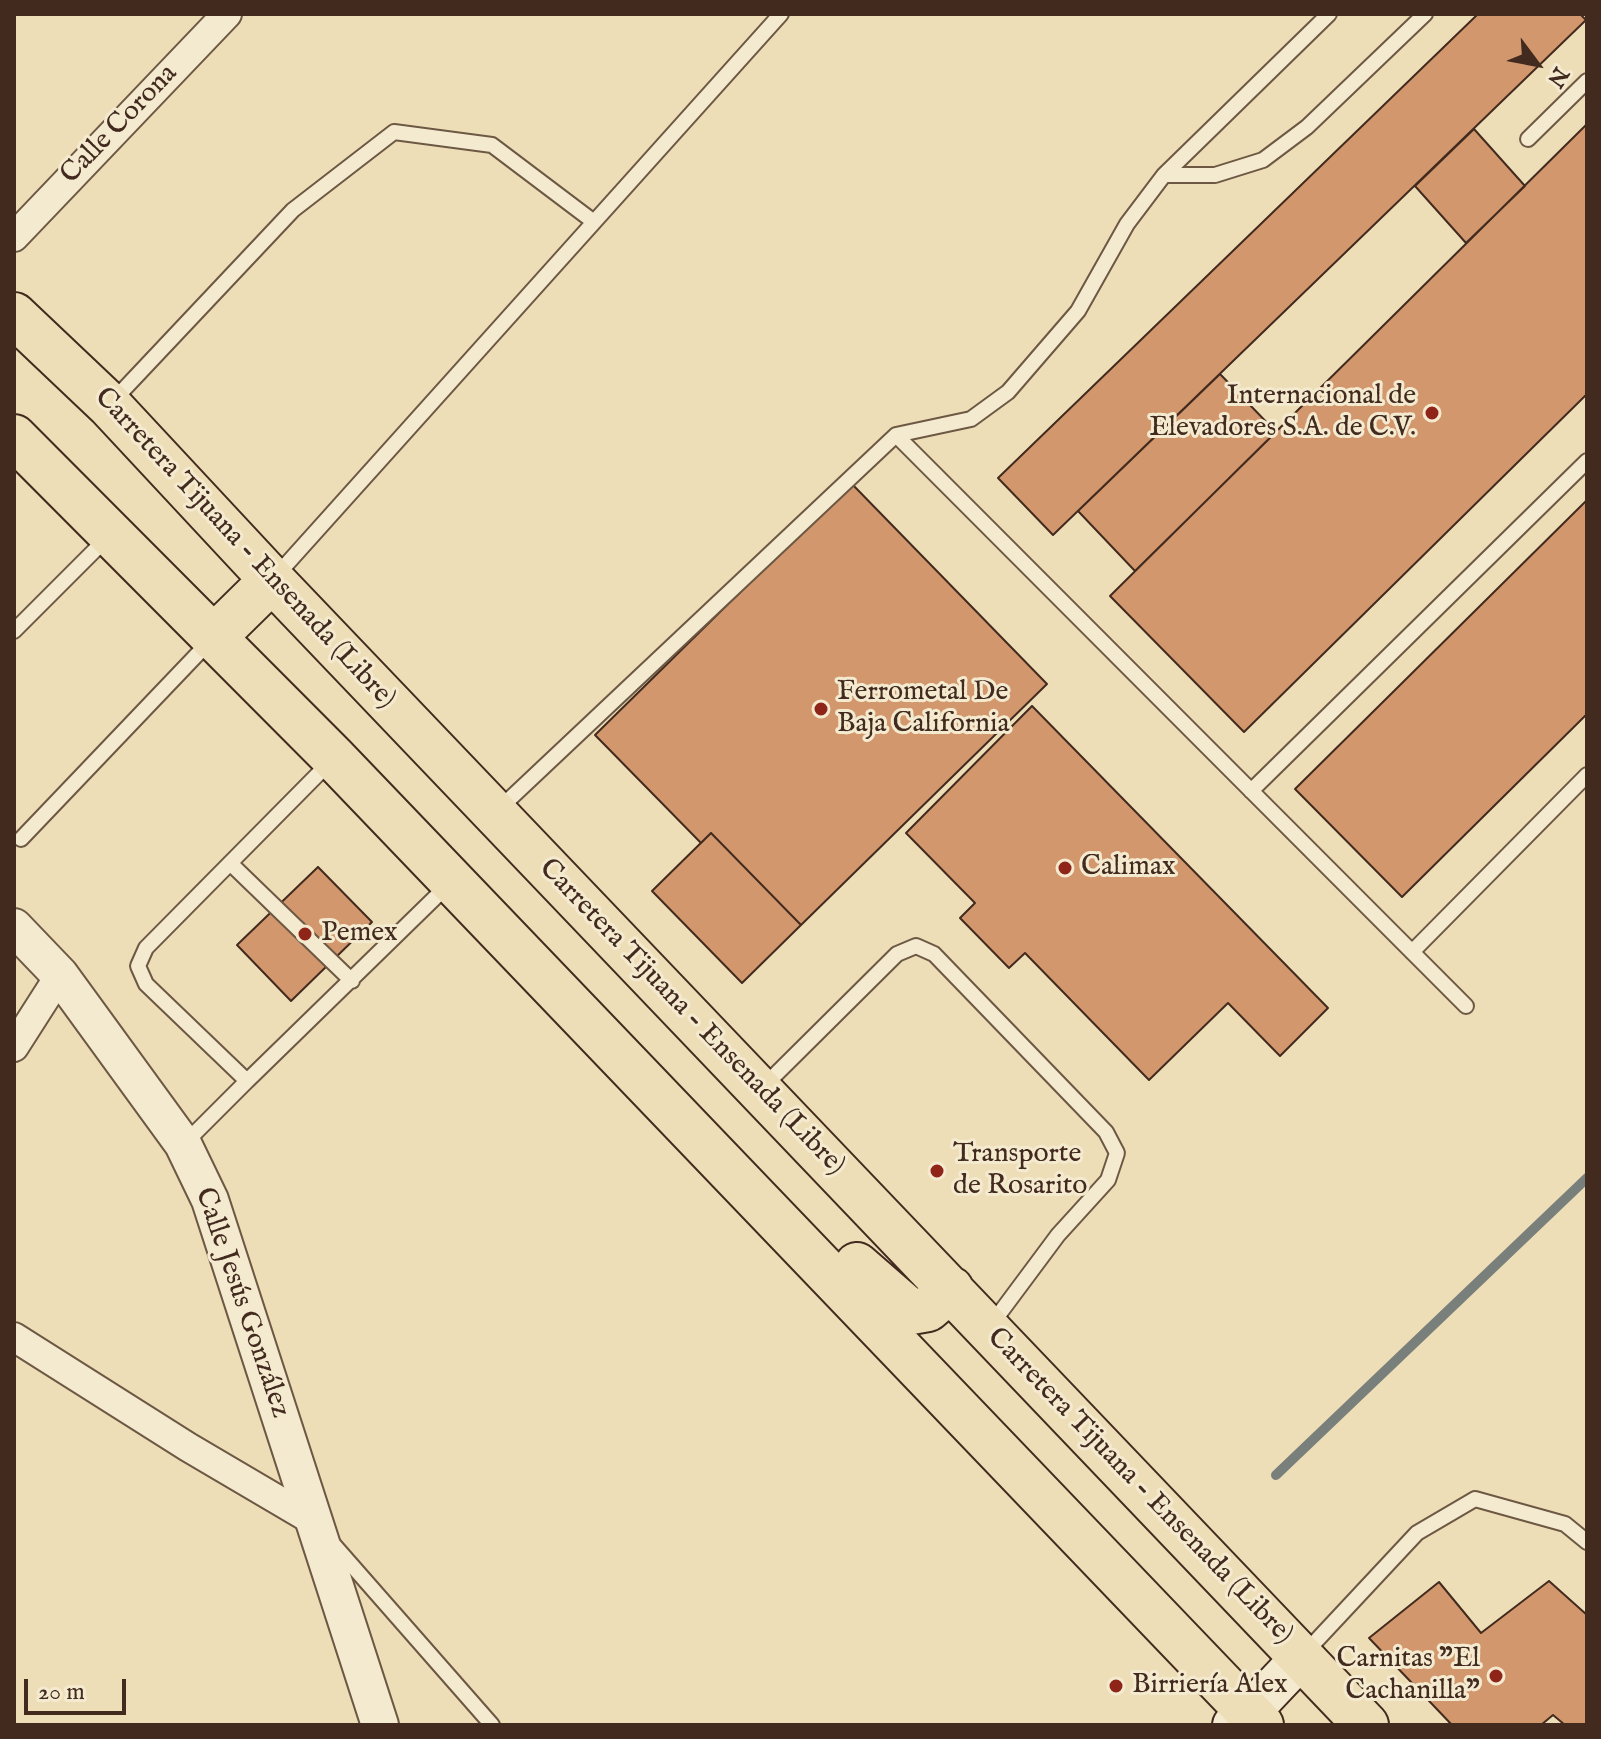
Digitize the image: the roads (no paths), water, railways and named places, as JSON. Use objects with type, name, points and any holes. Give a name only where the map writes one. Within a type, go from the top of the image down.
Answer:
[{"type":"highway","name":"Carretera Tijuana - Ensenada (Libre)","points":[[14,315],[109,405],[272,580],[1366,1725]]},
{"type":"highway","points":[[22,450],[334,758],[678,1115],[1248,1721]]},
{"type":"highway","points":[[213,638],[272,580]]},
{"type":"highway","points":[[678,1115],[725,1142],[757,1167],[911,1312],[928,1309],[951,1289]]},
{"type":"main road","points":[[1248,1721],[1302,1657]]},
{"type":"street","name":"Calle Corona","points":[[14,237],[227,14]]},
{"type":"street","name":"Calle Jesús González","points":[[14,927],[60,975],[183,1144],[210,1200],[380,1725]]},
{"type":"street","points":[[14,1047],[60,975]]},
{"type":"street","points":[[14,1337],[188,1447],[312,1520]]},
{"type":"lane","points":[[272,580],[781,14]]},
{"type":"lane","points":[[495,813],[896,435],[971,419],[1008,392],[1078,311],[1127,224],[1164,175],[1329,14]]},
{"type":"lane","points":[[1164,175],[1215,175],[1263,160],[1307,127],[1425,14]]},
{"type":"lane","points":[[1528,139],[1587,81]]},
{"type":"lane","points":[[109,405],[293,210],[394,132],[492,145],[594,222]]},
{"type":"lane","points":[[896,435],[1466,1006]]},
{"type":"lane","points":[[1251,791],[1587,461]]},
{"type":"lane","points":[[14,631],[111,535]]},
{"type":"lane","points":[[21,839],[213,638]]},
{"type":"lane","points":[[247,1081],[146,984],[138,966],[146,948],[334,758]]},
{"type":"lane","points":[[1412,952],[1587,775]]},
{"type":"lane","points":[[230,863],[352,981]]},
{"type":"lane","points":[[183,1144],[452,882]]},
{"type":"lane","points":[[759,1091],[897,954],[916,946],[934,954],[1106,1132],[1117,1153],[1108,1180],[1058,1235],[988,1328]]},
{"type":"lane","points":[[1302,1657],[1417,1533],[1475,1499],[1565,1524],[1587,1542]]},
{"type":"lane","points":[[312,1520],[492,1725]]},
{"type":"waterway","points":[[1276,1475],[1587,1178]]},
{"type":"place","name":"Internacional de Elevadores S.A. de C.V.","points":[[1432,413]]},
{"type":"place","name":"Ferrometal De Baja California","points":[[821,709]]},
{"type":"place","name":"Calimax","points":[[1065,868]]},
{"type":"place","name":"Pemex","points":[[305,934]]},
{"type":"place","name":"Transporte de Rosarito","points":[[937,1171]]},
{"type":"place","name":"Carnitas \"El Cachanilla\"","points":[[1496,1676]]},
{"type":"place","name":"Birriería Alex","points":[[1116,1686]]}]
